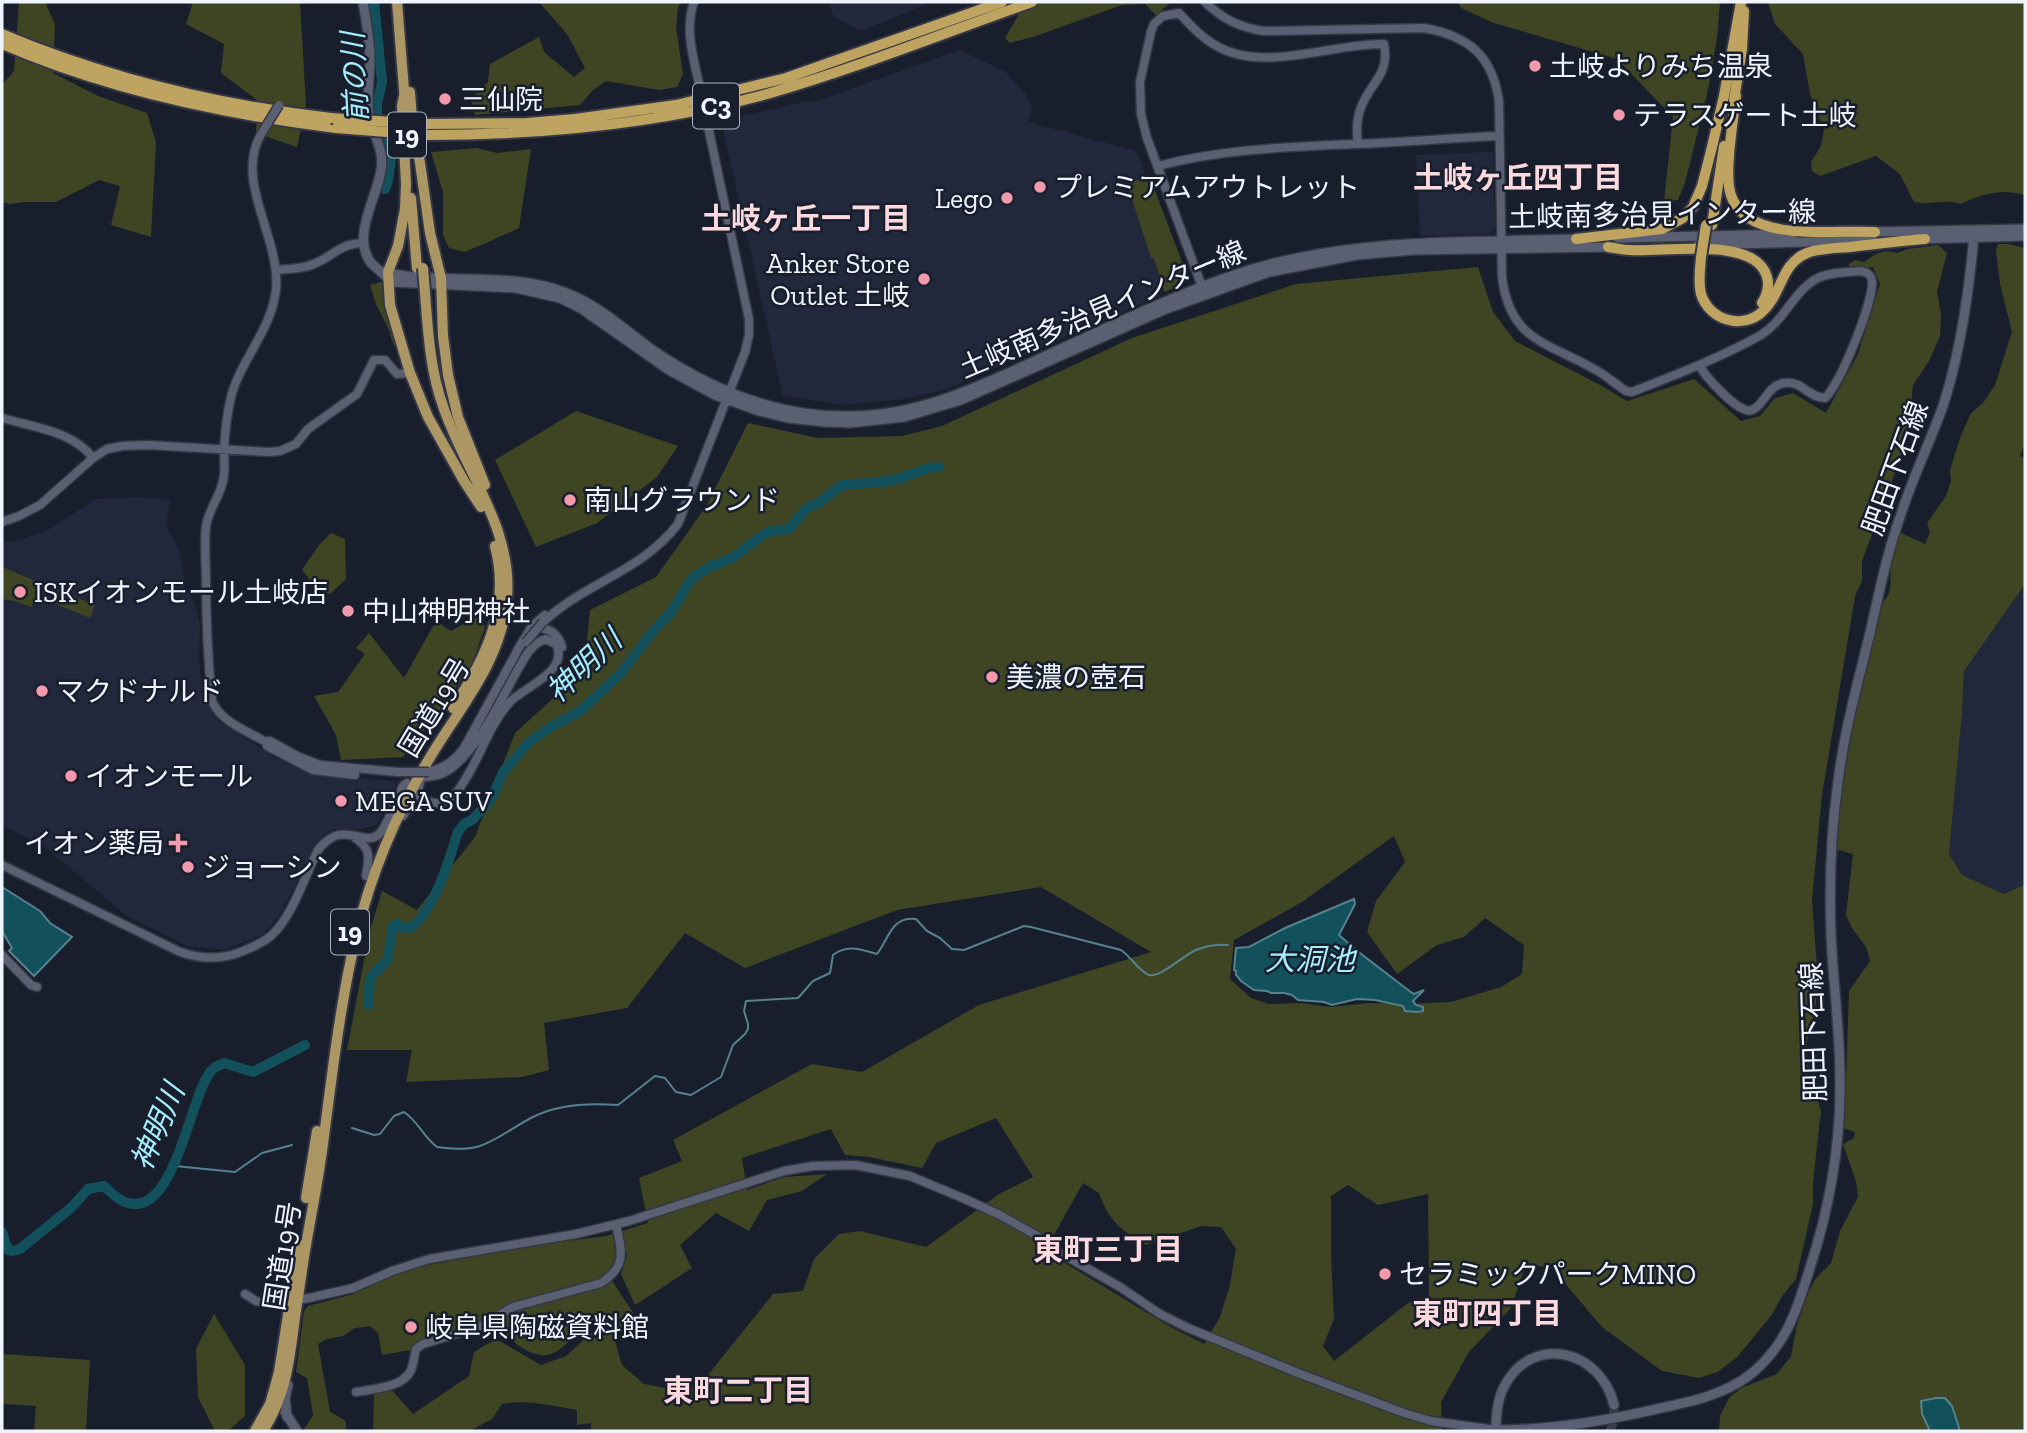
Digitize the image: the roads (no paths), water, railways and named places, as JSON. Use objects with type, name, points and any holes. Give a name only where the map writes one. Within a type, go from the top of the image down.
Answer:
[{"type":"highway","name":"国道19号","points":[[263,1431],[272,1417],[294,1300],[349,938],[391,816],[401,777],[423,754],[477,671],[488,647],[499,594],[498,555],[489,523],[435,405],[427,372],[397,2]]},
{"type":"highway","name":"国道19号","points":[[404,2],[420,129],[420,268]]},
{"type":"highway","name":"C3","points":[[2,34],[125,88],[215,110],[333,123],[477,134],[574,129],[689,112],[765,94],[845,70],[997,7],[1032,2]]},
{"type":"highway","points":[[1743,2],[1726,132],[1699,285],[1705,303],[1718,316],[1742,321],[1755,317],[1766,308],[1788,268],[1803,255],[1823,249],[1925,239]]},
{"type":"highway","name":"C3","points":[[2,44],[84,70]]},
{"type":"highway","name":"19","points":[[404,96],[405,209],[398,246],[385,274],[391,312],[410,373],[437,434],[481,507]]},
{"type":"highway","points":[[1730,96],[1729,178],[1731,194],[1742,213],[1761,225],[1776,228],[1875,232]]},
{"type":"highway","points":[[1576,239],[1654,230],[1670,226],[1683,218],[1693,207],[1702,186],[1730,96]]},
{"type":"highway","name":"19","points":[[420,129],[418,142],[430,233],[441,282],[443,337],[448,375],[458,416],[506,539],[506,562]]},
{"type":"highway","points":[[1608,247],[1630,250],[1727,250],[1749,256],[1763,267],[1768,279],[1768,290],[1760,305],[1752,312],[1741,315],[1726,313],[1717,307],[1706,289],[1705,257]]},
{"type":"highway","name":"国道19号","points":[[371,873],[429,758],[478,683],[497,644],[507,596],[506,562],[494,520],[442,405],[433,370],[422,293]]},
{"type":"highway","name":"国道19号","points":[[255,1431],[277,1394],[291,1360],[294,1300]]},
{"type":"main road","points":[[363,2],[369,34],[369,114],[382,156],[382,170],[363,243],[368,260],[385,274]]},
{"type":"main road","name":"土岐南多治見インター線","points":[[1502,244],[1608,247],[1925,239],[2025,229]]},
{"type":"main road","name":"土岐南多治見インター線","points":[[385,274],[441,282],[524,282],[560,290],[587,302],[675,365],[727,396],[759,411],[788,418],[825,422],[867,422],[904,417],[961,400],[1203,290],[1269,272],[1357,255],[1576,239],[1875,232],[2025,236]]},
{"type":"main road","name":"肥田下石線","points":[[1496,1430],[1550,1429],[1596,1421],[1692,1401],[1730,1388],[1751,1374],[1772,1353],[1784,1337],[1797,1307],[1815,1253],[1828,1198],[1839,1118],[1840,1079],[1830,875],[1835,803],[1843,751],[1894,536],[1943,404],[1954,363],[1963,325],[1974,234]]},
{"type":"main road","points":[[1496,1430],[1497,1409],[1504,1386],[1518,1368],[1540,1356],[1560,1354],[1585,1362],[1603,1379],[1614,1405]]},
{"type":"main road","points":[[287,1416],[285,1398],[291,1375],[291,1360]]},
{"type":"main road","points":[[277,1394],[297,1431]]},
{"type":"main road","points":[[272,1417],[279,1414],[287,1416]]},
{"type":"street","points":[[427,774],[454,761],[532,626],[567,598],[639,556],[662,536],[682,510],[745,352],[750,335],[749,319],[689,28],[694,2]]},
{"type":"street","points":[[1205,2],[1233,24],[1264,32],[1424,28],[1449,33],[1479,53],[1494,78],[1499,102],[1504,296],[1525,331],[1543,344],[1594,369],[1626,391],[1632,392],[1699,365],[1768,330],[1810,283],[1820,277],[1861,271],[1870,275],[1872,279],[1869,300],[1841,375],[1825,398],[1814,397],[1795,383],[1782,383],[1770,390],[1755,408],[1746,411],[1716,386],[1699,365]]},
{"type":"street","points":[[1203,290],[1141,114],[1140,82],[1154,24],[1168,13],[1179,13],[1194,29],[1217,46],[1251,58],[1384,44],[1386,59],[1383,73],[1362,103],[1359,113],[1356,126],[1358,144]]},
{"type":"street","points":[[279,105],[260,136],[252,158],[252,178],[271,245],[276,287],[271,315],[241,370],[230,398],[224,476],[220,493],[206,524],[206,629],[212,701],[216,710],[226,718],[266,742],[267,746],[313,770],[401,777],[427,774],[442,774],[461,760],[483,730],[537,642],[545,639],[552,641],[558,648],[556,661],[549,673],[514,698],[502,712],[460,788],[447,801],[433,803],[417,794],[419,783],[463,711],[465,703]]},
{"type":"street","points":[[1158,166],[1191,157],[1226,152],[1500,136]]},
{"type":"street","points":[[276,270],[307,267],[349,244],[363,243]]},
{"type":"street","points":[[2,522],[40,505],[107,449],[148,445],[270,452],[289,448],[296,444],[308,429],[357,394],[374,360],[385,360],[397,373],[410,373]]},
{"type":"street","points":[[2,418],[65,436],[82,445],[93,458]]},
{"type":"street","points":[[461,760],[526,642],[554,612],[647,556],[660,545],[678,524],[682,510]]},
{"type":"street","points":[[353,836],[364,844],[368,851],[371,873],[383,864],[394,834],[412,804],[417,802],[437,807],[453,800],[463,789],[510,706],[547,679],[556,669],[562,656],[562,645],[552,631],[542,625]]},
{"type":"street","points":[[2,866],[180,952],[202,958],[217,958],[253,947],[270,937],[282,923],[325,841],[344,833],[369,838],[381,833],[403,786],[401,777]]},
{"type":"street","points":[[2,955],[31,985],[37,986]]},
{"type":"street","points":[[245,1294],[267,1304],[294,1300],[353,1287],[429,1259],[616,1225],[784,1171],[835,1165],[855,1166],[890,1171],[929,1183],[1000,1215],[1160,1314],[1214,1340],[1404,1413],[1431,1421],[1496,1430]]},
{"type":"street","points":[[356,1392],[401,1381],[409,1375],[413,1367],[416,1349],[424,1344],[479,1327],[513,1307],[601,1283],[610,1277],[620,1262],[621,1247],[616,1225]]},
{"type":"water","points":[[2,887],[40,911],[50,923],[72,937],[34,976],[9,951],[12,948],[2,931]]},
{"type":"water","name":"大洞池","points":[[1354,899],[1355,904],[1339,935],[1412,993],[1424,990],[1413,1001],[1423,1007],[1423,1011],[1405,1011],[1403,1006],[1375,1000],[1357,999],[1332,1005],[1298,1000],[1284,993],[1254,990],[1236,975],[1236,948],[1249,947],[1285,928]]},
{"type":"water","points":[[1945,1398],[1952,1406],[1960,1431],[1930,1431],[1922,1414],[1921,1401]]},
{"type":"waterway","name":"前の川","points":[[374,2],[382,82],[377,118],[389,146],[391,159],[385,189]]},
{"type":"waterway","name":"神明川","points":[[368,1005],[370,978],[387,960],[393,926],[396,924],[404,928],[413,927],[422,916],[441,882],[458,832],[491,800],[503,772],[529,742],[579,712],[621,673],[672,611],[691,579],[709,567],[732,558],[764,534],[789,529],[807,508],[842,485],[898,479],[928,468],[939,467]]},
{"type":"waterway","points":[[352,1128],[374,1135],[380,1134],[394,1116],[404,1112],[437,1147],[470,1148],[487,1143],[553,1109],[585,1104],[618,1105],[655,1076],[665,1078],[676,1092],[691,1095],[721,1077],[733,1045],[748,1029],[744,1011],[746,1001],[798,998],[813,981],[830,973],[833,955],[849,949],[877,954],[896,925],[908,919],[916,919],[927,931],[952,949],[964,950],[1024,926],[1031,927],[1121,950],[1149,975],[1159,973],[1196,950],[1228,945]]},
{"type":"waterway","name":"神明川","points":[[2,1232],[8,1250],[20,1249],[72,1207],[88,1189],[104,1186],[122,1201],[142,1203],[156,1193],[168,1176],[203,1085],[212,1070],[224,1063],[253,1072],[305,1045]]},
{"type":"waterway","points":[[175,1166],[235,1172],[262,1153],[292,1145]]},
{"type":"tunnel","points":[[1610,1431],[1614,1405]]},
{"type":"place","name":"土岐よりみち温泉","points":[[1535,66]]},
{"type":"place","name":"三仙院","points":[[445,99]]},
{"type":"place","name":"テラスゲート土岐","points":[[1619,115]]},
{"type":"place","name":"プレミアムアウトレット","points":[[1040,187]]},
{"type":"place","name":"Lego","points":[[1007,198]]},
{"type":"place","name":"Anker Store Outlet 土岐","points":[[924,279]]},
{"type":"place","name":"南山グラウンド","points":[[570,500]]},
{"type":"place","name":"ISKイオンモール土岐店","points":[[20,592]]},
{"type":"place","name":"中山神明神社","points":[[348,611]]},
{"type":"place","name":"美濃の壺石","points":[[992,677]]},
{"type":"place","name":"マクドナルド","points":[[42,691]]},
{"type":"place","name":"イオンモール","points":[[71,776]]},
{"type":"place","name":"MEGA SUV","points":[[341,801]]},
{"type":"place","name":"イオン薬局","points":[[178,843]]},
{"type":"place","name":"ジョーシン","points":[[188,867]]},
{"type":"place","name":"セラミックパークMINO","points":[[1385,1274]]},
{"type":"place","name":"岐阜県陶磁資料館","points":[[411,1327]]},
{"type":"district","name":"土岐ヶ丘四丁目","points":[[1518,178]]},
{"type":"district","name":"土岐ヶ丘一丁目","points":[[806,219]]},
{"type":"district","name":"東町三丁目","points":[[1108,1250]]},
{"type":"district","name":"東町四丁目","points":[[1487,1314]]},
{"type":"district","name":"東町二丁目","points":[[738,1391]]}]
